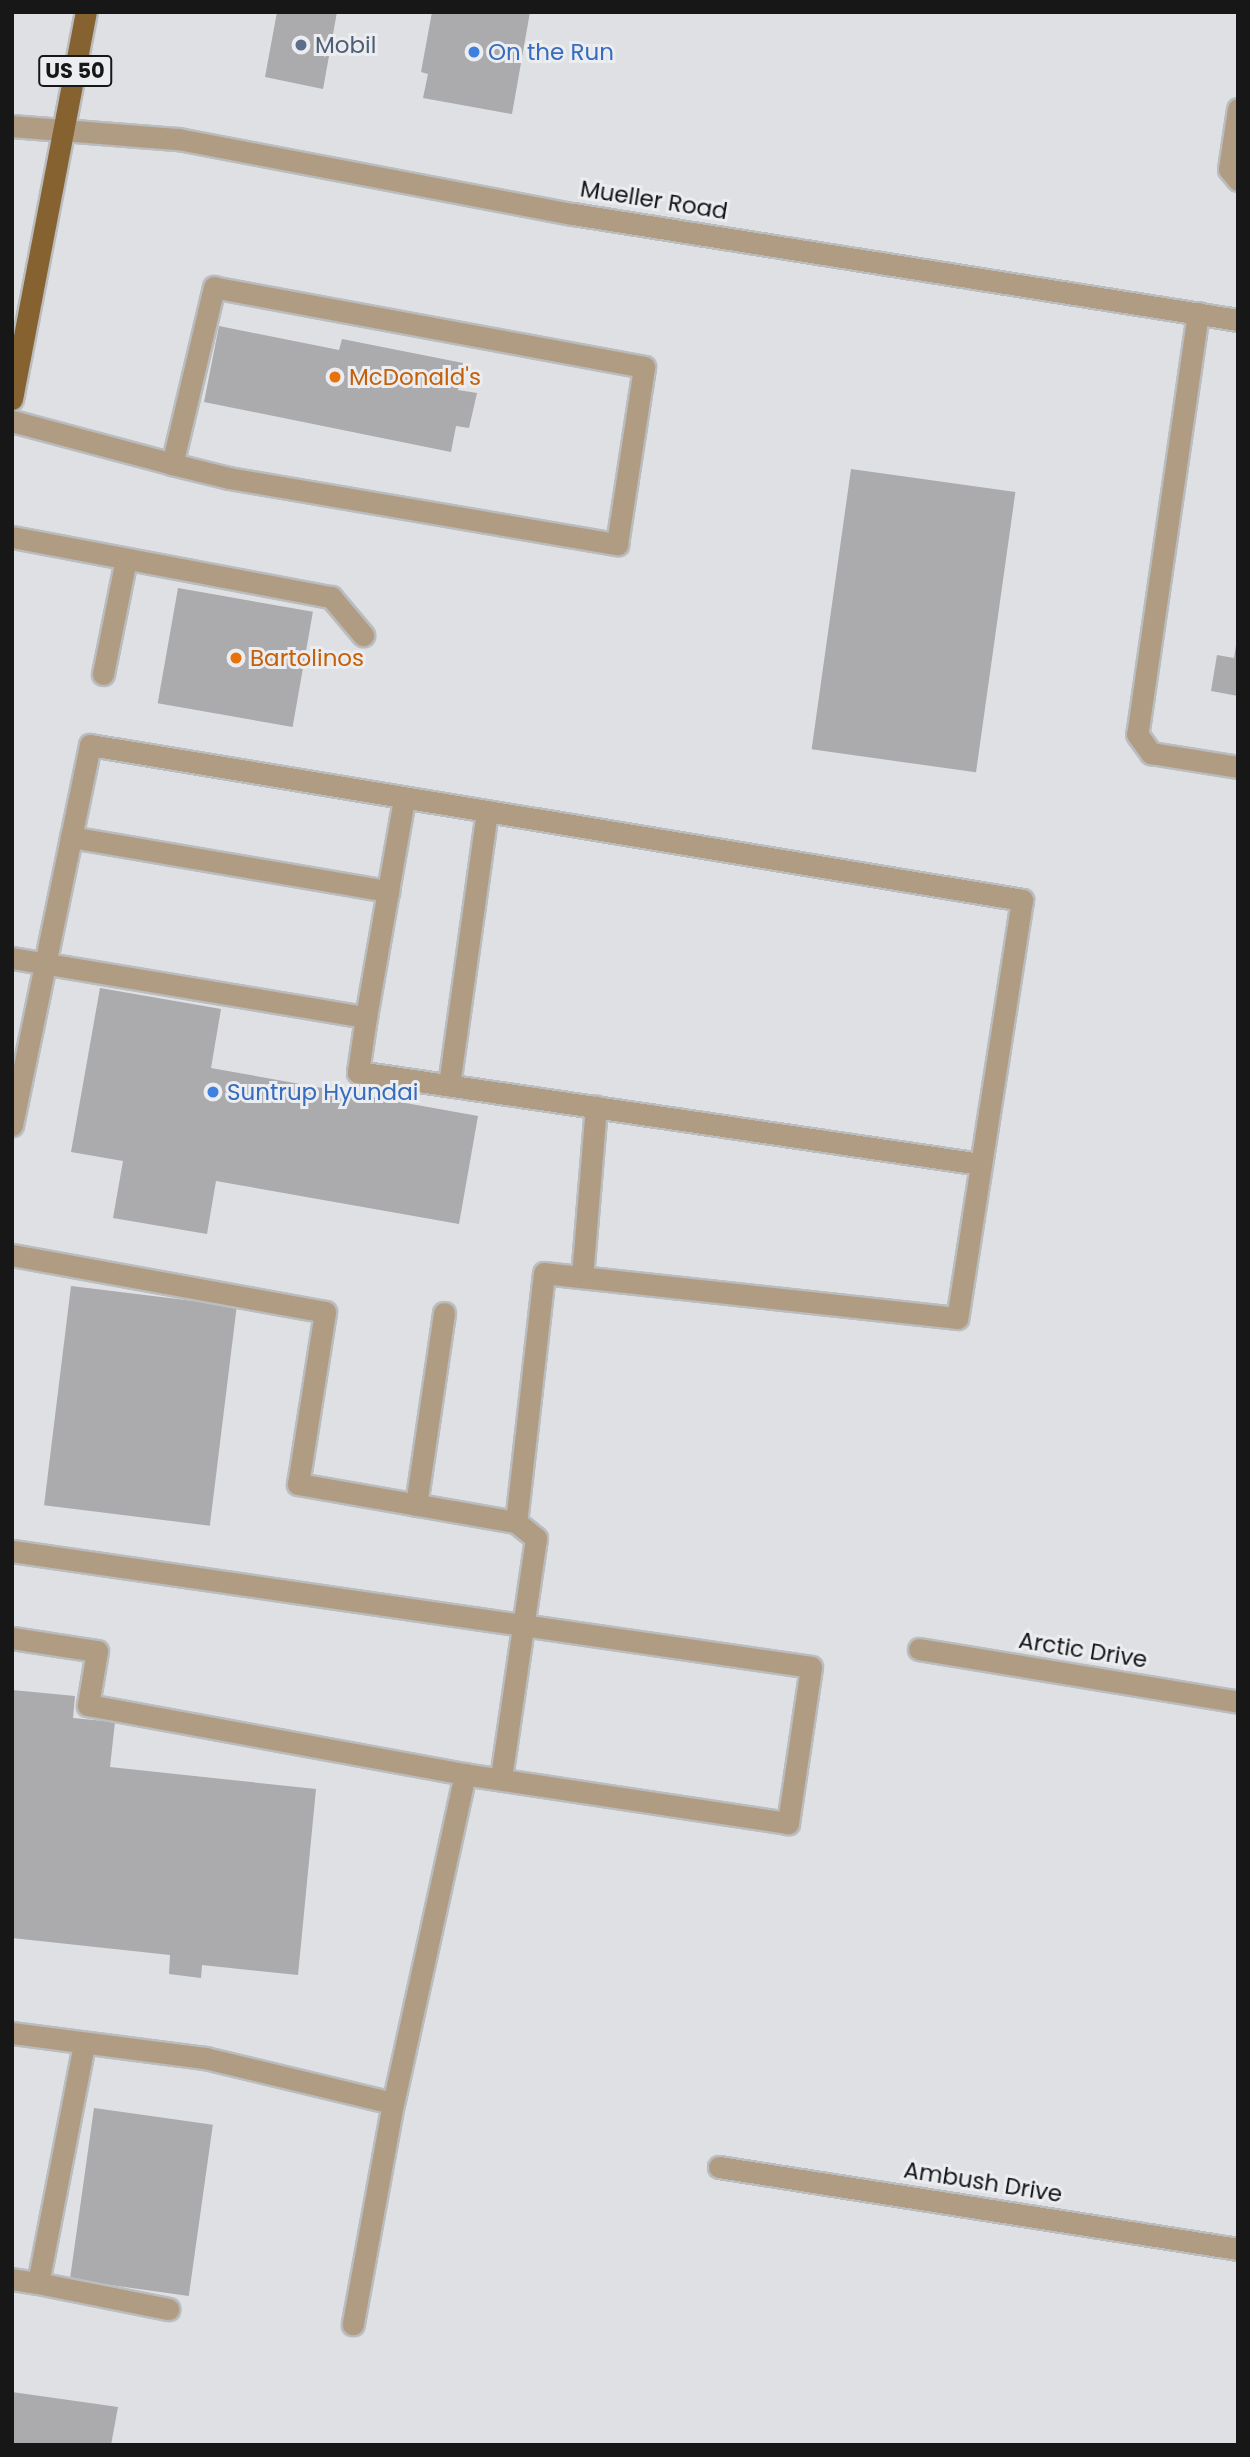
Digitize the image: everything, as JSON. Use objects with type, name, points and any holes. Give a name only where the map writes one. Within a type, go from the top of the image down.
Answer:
[{"type":"main road","name":"US 50","points":[[12,399],[86,12]]},
{"type":"street","points":[[1238,108],[1229,169],[1238,180]]},
{"type":"street","name":"Mueller Road","points":[[12,126],[178,139],[573,214],[1238,320]]},
{"type":"street","points":[[12,421],[172,464],[617,544],[644,367],[214,287],[172,464]]},
{"type":"street","points":[[1198,313],[1137,734],[1151,753],[1238,767]]},
{"type":"street","points":[[12,537],[331,597],[363,635]]},
{"type":"street","points":[[103,674],[127,559]]},
{"type":"street","points":[[12,1125],[90,745],[404,800],[1022,900],[957,1318],[544,1273],[516,1522]]},
{"type":"street","points":[[404,800],[358,1072],[980,1164]]},
{"type":"street","points":[[449,1085],[487,812]]},
{"type":"street","points":[[71,837],[388,891]]},
{"type":"street","points":[[12,958],[366,1017]]},
{"type":"street","points":[[582,1277],[596,1107]]},
{"type":"street","points":[[12,1255],[325,1312],[298,1484],[516,1522],[536,1538],[501,1779]]},
{"type":"street","points":[[416,1504],[444,1313]]},
{"type":"street","points":[[12,1551],[525,1623],[811,1667],[788,1823],[465,1774],[88,1705],[97,1651],[12,1638]]},
{"type":"street","name":"Arctic Drive","points":[[919,1649],[1238,1702]]},
{"type":"street","points":[[353,2324],[393,2103],[465,1774]]},
{"type":"street","points":[[12,2034],[83,2045],[205,2057],[393,2103]]},
{"type":"street","points":[[38,2283],[83,2045]]},
{"type":"street","name":"Ambush Drive","points":[[719,2167],[1238,2249]]},
{"type":"street","points":[[12,2278],[168,2309]]},
{"type":"building","name":"Mobil","points":[[277,12],[337,12],[323,89],[265,77]]},
{"type":"building","name":"On the Run","points":[[432,12],[530,12],[512,114],[423,98],[428,74],[421,72]]},
{"type":"building","name":"McDonald's","points":[[219,326],[339,350],[342,339],[463,363],[458,390],[477,393],[469,428],[456,426],[451,452],[204,402]]},
{"type":"building","points":[[851,469],[1015,492],[976,772],[812,749]]},
{"type":"building","name":"Bartolinos","points":[[178,588],[313,612],[293,727],[158,703]]},
{"type":"building","points":[[1236,645],[1238,696],[1211,691],[1217,655],[1234,658]]},
{"type":"building","name":"Suntrup Hyundai","points":[[100,988],[221,1009],[211,1068],[478,1116],[459,1224],[216,1181],[207,1234],[113,1218],[123,1161],[71,1152]]},
{"type":"building","points":[[71,1286],[237,1306],[210,1526],[44,1505]]},
{"type":"building","points":[[12,1690],[75,1696],[73,1718],[115,1722],[110,1767],[316,1789],[298,1975],[202,1965],[201,1978],[169,1974],[170,1955],[12,1938]]},
{"type":"building","points":[[94,2108],[213,2125],[189,2296],[70,2279]]},
{"type":"building","points":[[12,2392],[118,2407],[111,2445],[12,2445]]},
{"type":"place","name":"Mobil","points":[[301,45]]},
{"type":"place","name":"On the Run","points":[[474,52]]},
{"type":"place","name":"McDonald's","points":[[335,377]]},
{"type":"place","name":"Bartolinos","points":[[236,658]]},
{"type":"place","name":"Suntrup Hyundai","points":[[213,1092]]}]
